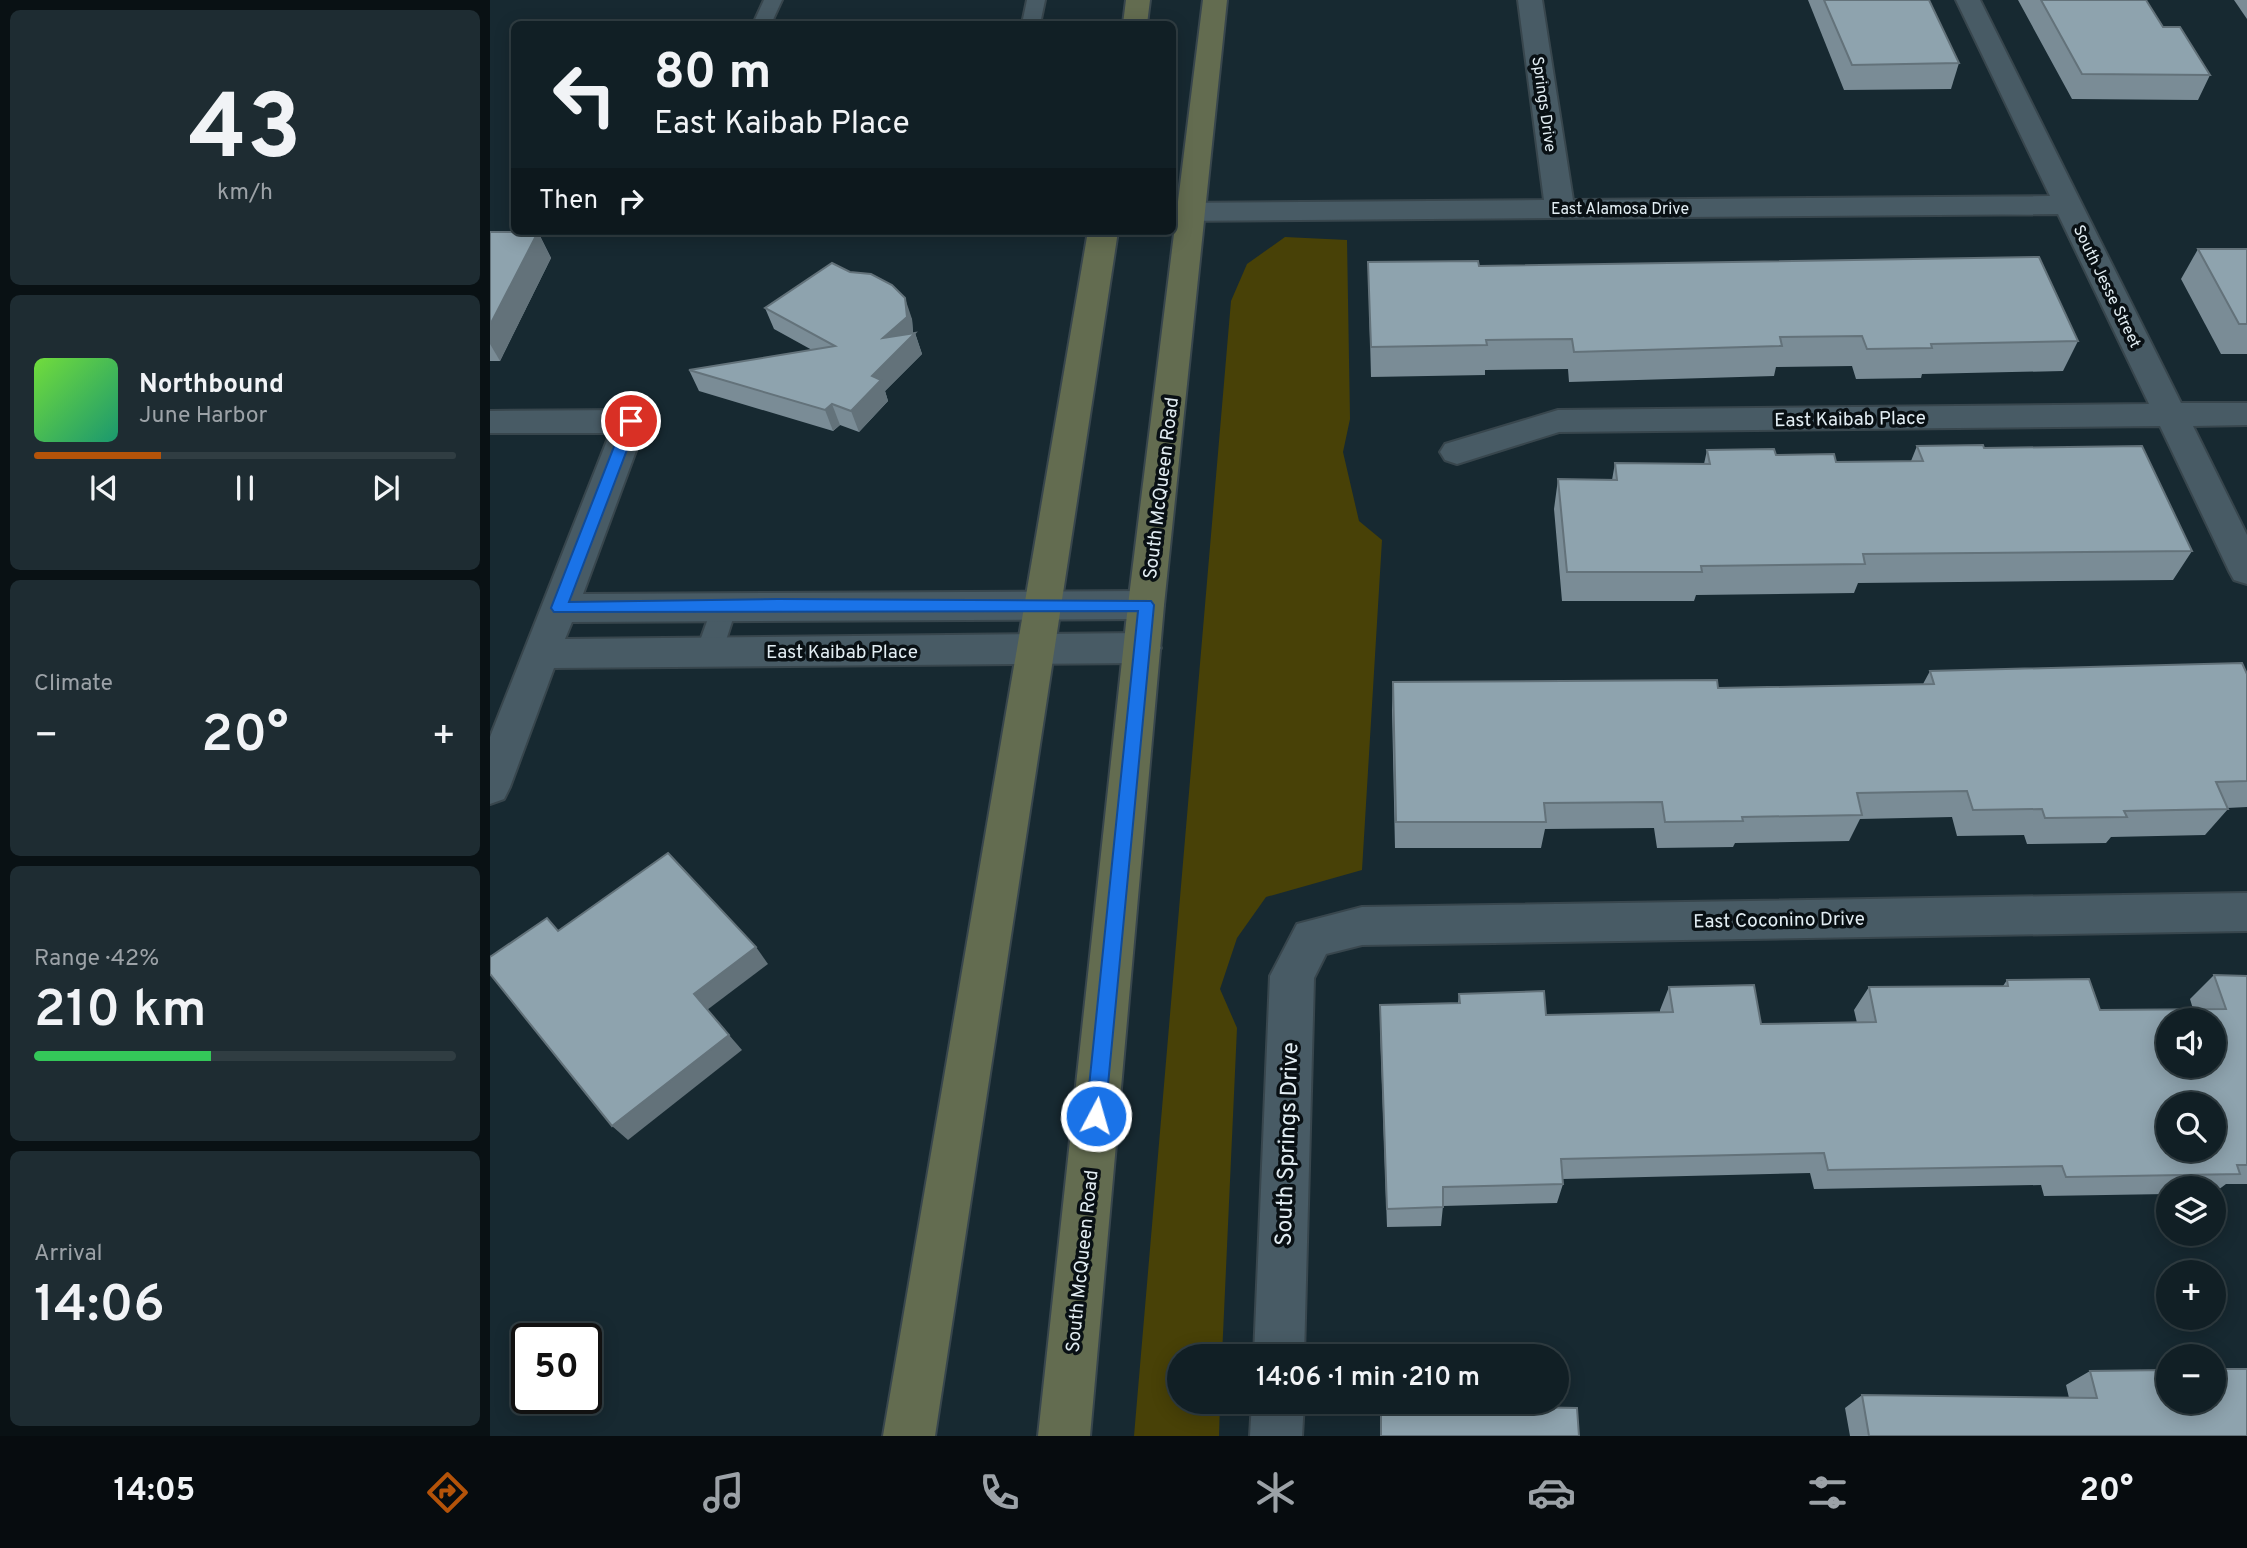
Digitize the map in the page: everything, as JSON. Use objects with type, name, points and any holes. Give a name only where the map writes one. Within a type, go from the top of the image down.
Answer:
[{"type":"main road","points":[[1135,21],[1138,0]]},
{"type":"main road","name":"South McQueen Road","points":[[1064,1436],[1182,212],[1215,0]]},
{"type":"main road","points":[[909,1436],[1102,235]]},
{"type":"street","name":"Springs Drive","points":[[1530,0],[1560,209]]},
{"type":"street","name":"South Jesse Street","points":[[1968,0],[2247,571]]},
{"type":"street","name":"East Alamosa Drive","points":[[1182,212],[2068,205]]},
{"type":"street","name":"East Kaibab Place","points":[[1457,452],[1558,421],[2247,414]]},
{"type":"street","points":[[490,422],[631,421],[490,786]]},
{"type":"street","points":[[559,608],[1043,606],[1144,627]]},
{"type":"street","name":"East Kaibab Place","points":[[541,654],[1036,649],[1144,627]]},
{"type":"street","name":"East Coconino Drive","points":[[1312,938],[1362,926],[2247,912]]},
{"type":"street","name":"South Springs Drive","points":[[1279,1344],[1292,976],[1312,938]]},
{"type":"street","points":[[1276,1436],[1277,1414]]},
{"type":"lane","points":[[763,21],[773,0]]},
{"type":"lane","points":[[1032,21],[1036,0]]},
{"type":"lane","points":[[710,652],[724,606]]},
{"type":"shaded area","points":[[1285,237],[1347,240],[1350,419],[1343,452],[1359,521],[1382,540],[1362,870],[1266,897],[1237,938],[1220,989],[1237,1028],[1223,1344],[1167,1344],[1167,1414],[1220,1414],[1219,1436],[1134,1436],[1231,301],[1247,264]]},
{"type":"building","points":[[1824,0],[1929,0],[1959,63],[1852,65]]},
{"type":"building","points":[[2041,0],[2146,0],[2163,27],[2180,27],[2210,75],[2082,74]]},
{"type":"building","points":[[490,232],[536,235],[490,325]]},
{"type":"building","points":[[2198,249],[2247,249],[2247,324],[2239,324]]},
{"type":"building","points":[[2039,257],[2078,341],[1931,344],[1932,348],[1867,349],[1862,336],[1780,337],[1782,346],[1574,352],[1572,339],[1486,340],[1487,345],[1371,347],[1368,262],[1478,261],[1479,266]]},
{"type":"building","points":[[832,263],[850,272],[871,274],[892,285],[905,298],[907,317],[883,338],[915,333],[872,376],[881,380],[851,411],[832,404],[825,410],[689,370],[835,346],[765,308]]},
{"type":"building","points":[[1983,445],[1984,448],[2142,446],[2192,551],[1863,554],[1865,564],[1701,566],[1702,572],[1567,572],[1558,479],[1617,480],[1615,463],[1710,464],[1707,450],[1774,449],[1776,455],[1834,454],[1836,462],[1923,461],[1917,446]]},
{"type":"building","points":[[2242,663],[2247,674],[2247,781],[2216,782],[2228,809],[2124,811],[2127,817],[2045,818],[2042,809],[1973,810],[1967,791],[1857,793],[1862,815],[1742,817],[1743,821],[1665,822],[1662,802],[1544,803],[1546,822],[1396,822],[1393,682],[1717,680],[1718,688],[1934,684],[1930,671]]},
{"type":"building","points":[[668,853],[756,947],[694,994],[729,1035],[612,1126],[490,974],[490,957],[547,918],[558,931]]},
{"type":"building","points":[[2214,975],[2247,976],[2247,1165],[2237,1165],[2240,1174],[2066,1177],[2062,1166],[1828,1170],[1824,1153],[1561,1159],[1563,1184],[1443,1187],[1443,1207],[1387,1209],[1380,1005],[1460,1003],[1459,994],[1544,991],[1546,1015],[1673,1012],[1669,987],[1754,985],[1761,1024],[1876,1022],[1869,987],[2008,986],[2007,980],[2089,979],[2100,1010],[2156,1010],[2156,1078],[2226,1078],[2226,1008]]},
{"type":"building","points":[[2226,1369],[2247,1369],[2247,1436],[1869,1436],[1862,1395],[2097,1398],[2090,1371],[2156,1370],[2156,1414],[2226,1414]]},
{"type":"building","points":[[1569,1408],[1577,1408],[1579,1436],[1381,1436],[1381,1414],[1569,1414]]},
{"type":"route","points":[[631,421],[559,608],[1146,605],[1096,1116]]}]
